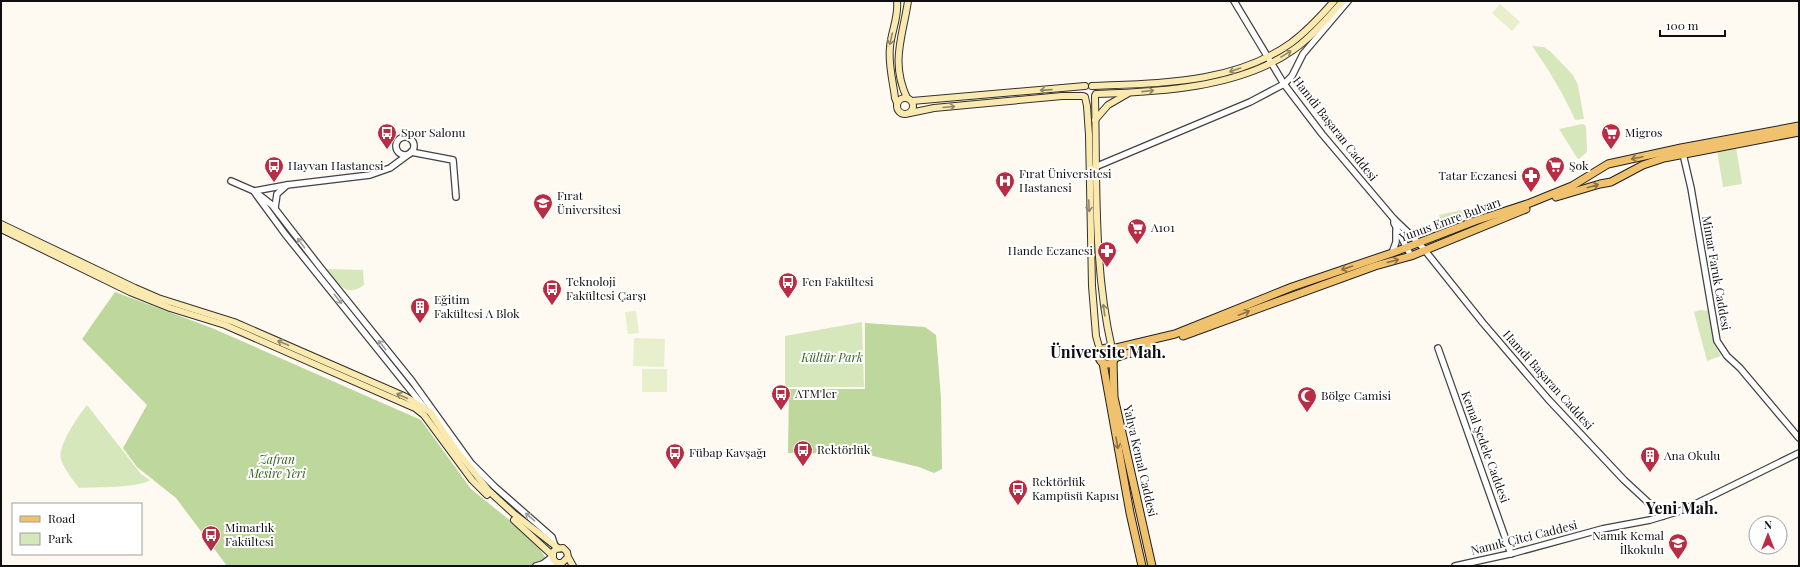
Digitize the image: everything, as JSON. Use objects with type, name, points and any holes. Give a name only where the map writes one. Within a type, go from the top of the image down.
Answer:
[{"type":"main road","points":[[897,1],[896,18],[889,58],[898,110],[901,114],[906,115],[934,108],[1062,96],[1084,97],[1089,99],[1095,95],[1129,93],[1222,81],[1246,74],[1269,60],[1300,45],[1343,1]]},
{"type":"main road","points":[[908,1],[897,54],[902,81],[914,106],[910,113]]},
{"type":"main road","points":[[897,104],[900,100],[1085,86],[1164,83],[1209,77],[1269,60],[1300,36],[1334,1]]},
{"type":"main road","points":[[1085,86],[1082,90],[1087,106],[1089,135],[1092,286],[1096,336],[1100,350],[1098,357],[1103,363],[1108,364],[1114,360],[1115,353],[1112,349],[1102,296],[1095,167],[1095,88],[1092,86]]},
{"type":"main road","points":[[1095,120],[1108,105],[1129,93]]},
{"type":"main road","name":"Yunus Emre Bulvarı","points":[[1112,349],[1175,334],[1292,287],[1406,248],[1572,186],[1608,164],[1681,148],[1799,126]]},
{"type":"main road","name":"Yunus Emre Bulvarı","points":[[1114,360],[1126,353],[1190,334],[1375,266],[1411,256],[1552,199],[1575,191],[1611,182],[1643,165],[1664,158],[1799,132]]},
{"type":"main road","points":[[1,224],[158,298],[234,322],[406,397],[424,407],[430,412],[453,446],[489,491],[513,513],[557,547],[566,550],[568,557],[574,566]]},
{"type":"main road","points":[[1,229],[130,292],[170,308],[225,325],[415,408],[424,414],[476,484],[560,564],[565,562],[568,557]]},
{"type":"main road","points":[[1100,350],[1104,348],[1112,349]]},
{"type":"main road","name":"Yahya Kemal Caddesi","points":[[1114,360],[1114,396],[1152,566]]},
{"type":"main road","name":"Yahya Kemal Caddesi","points":[[1103,363],[1130,513],[1142,566]]},
{"type":"main road","points":[[552,556],[557,547]]},
{"type":"street","name":"Hamdi Başaran Caddesi","points":[[1234,1],[1284,84],[1322,134],[1394,219],[1418,243],[1548,399],[1624,480],[1663,516]]},
{"type":"street","points":[[1095,167],[1250,102],[1284,84],[1292,76],[1303,54],[1348,1]]},
{"type":"street","points":[[254,191],[287,185],[370,175],[390,168],[410,153],[453,160],[456,197]]},
{"type":"street","name":"Mimar Faruk Caddesi","points":[[1683,154],[1691,188],[1717,341],[1727,356],[1740,368],[1799,438]]},
{"type":"street","points":[[231,181],[254,191],[266,199],[275,208],[321,272],[424,407]]},
{"type":"street","points":[[275,208],[277,194],[287,185]]},
{"type":"street","points":[[254,191],[285,234],[321,272],[412,381],[471,463],[495,487],[552,537],[557,547]]},
{"type":"street","name":"Hamdi Başaran Caddesi","points":[[1394,219],[1396,227],[1411,256]]},
{"type":"street","name":"Hamdi Başaran Caddesi","points":[[1392,253],[1396,242],[1396,227]]},
{"type":"street","name":"Kemal Şedele Caddesi","points":[[1438,348],[1511,554]]},
{"type":"street","name":"Namık Çitci Caddesi","points":[[1455,566],[1511,554],[1596,531],[1683,510],[1799,453]]},
{"type":"street","points":[[543,564],[552,556]]},
{"type":"street","points":[[536,566],[543,564],[560,564]]},
{"type":"green space","points":[[1500,4],[1520,22],[1512,31],[1492,13]]},
{"type":"green space","points":[[1532,46],[1544,47],[1551,52],[1573,75],[1578,85],[1584,119],[1575,120],[1566,100]]},
{"type":"green space","points":[[1582,124],[1586,127],[1587,152],[1579,159],[1559,129]]},
{"type":"green space","points":[[1736,147],[1742,184],[1723,187],[1717,150]]},
{"type":"green space","points":[[1465,209],[1467,210],[1471,220],[1446,231],[1439,215]]},
{"type":"green space","points":[[327,269],[363,270],[364,285],[353,290],[343,288],[327,271]]},
{"type":"green space","name":"Zafran Mesire Yeri","points":[[115,292],[212,328],[421,420],[471,489],[533,539],[551,566],[227,566],[176,498],[137,467],[123,448],[147,405],[82,339]]},
{"type":"green space","points":[[1700,310],[1708,311],[1714,344],[1721,356],[1707,361],[1694,312]]},
{"type":"green space","points":[[636,311],[639,333],[628,334],[625,312]]},
{"type":"green space","name":"Kültür Park","points":[[862,322],[864,387],[785,387],[785,336]]},
{"type":"green space","points":[[865,323],[925,327],[936,335],[941,398],[942,469],[934,473],[919,467],[865,454],[788,453],[789,389],[865,389]]},
{"type":"green space","points":[[634,338],[665,339],[664,367],[633,366]]},
{"type":"green space","points":[[642,369],[667,369],[667,392],[642,392]]},
{"type":"green space","points":[[87,405],[141,474],[150,480],[145,483],[127,486],[79,488],[64,467],[61,459],[61,453],[65,439]]},
{"type":"place","name":"Spor Salonu","points":[[387,150]]},
{"type":"place","name":"Migros","points":[[1611,150]]},
{"type":"place","name":"Hayvan Hastanesi","points":[[274,183]]},
{"type":"place","name":"Şok","points":[[1555,183]]},
{"type":"place","name":"Tatar Eczanesi","points":[[1531,193]]},
{"type":"place","name":"Fırat Üniversitesi Hastanesi","points":[[1005,198]]},
{"type":"place","name":"Fırat Üniversitesi","points":[[543,220]]},
{"type":"place","name":"A101","points":[[1137,245]]},
{"type":"place","name":"Hande Eczanesi","points":[[1107,268]]},
{"type":"place","name":"Fen Fakültesi","points":[[788,299]]},
{"type":"place","name":"Teknoloji Fakültesi Çarşı","points":[[552,306]]},
{"type":"place","name":"Eğitim Fakültesi A Blok","points":[[420,324]]},
{"type":"place","name":"ATM'ler","points":[[781,411]]},
{"type":"place","name":"Bölge Camisi","points":[[1307,413]]},
{"type":"place","name":"Rektörlük","points":[[803,467]]},
{"type":"place","name":"Fübap Kavşağı","points":[[675,470]]},
{"type":"place","name":"Ana Okulu","points":[[1650,473]]},
{"type":"place","name":"Rektörlük Kampüsü Kapısı","points":[[1018,506]]},
{"type":"place","name":"Mimarlık Fakültesi","points":[[211,552]]},
{"type":"place","name":"Namık Kemal İlkokulu","points":[[1678,560]]},
{"type":"district","name":"Üniversite Mah.","points":[[1108,352]]},
{"type":"district","name":"Yeni Mah.","points":[[1682,508]]}]
